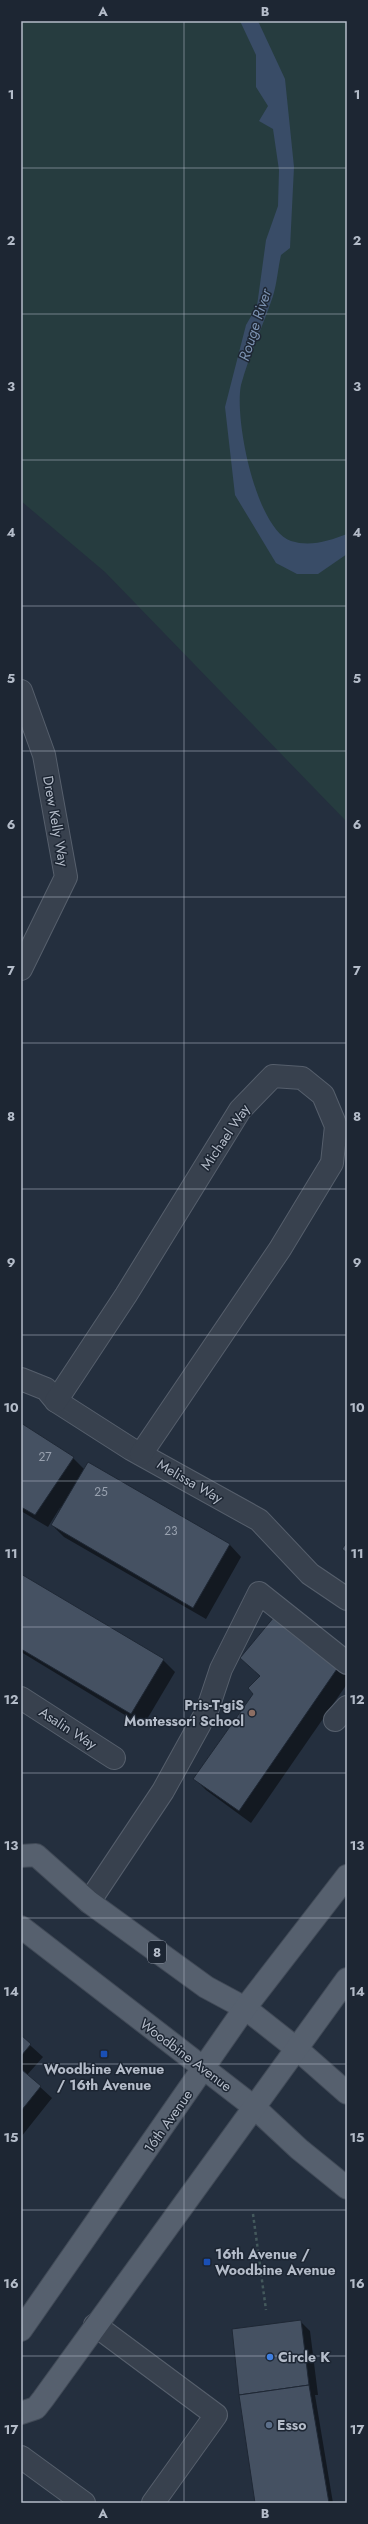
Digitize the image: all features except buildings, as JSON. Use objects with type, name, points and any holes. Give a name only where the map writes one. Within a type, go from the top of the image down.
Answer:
[{"type":"main road","name":"8","points":[[21,1856],[36,1855],[89,1902],[206,1987],[245,2008],[297,2049],[347,2093]]},
{"type":"main road","name":"16th Avenue","points":[[21,2330],[205,2069],[245,2008],[347,1876]]},
{"type":"main road","name":"Woodbine Avenue","points":[[21,1927],[254,2106],[299,2149],[347,2188]]},
{"type":"main road","points":[[21,2413],[36,2408],[347,1979]]},
{"type":"street","name":"Drew Kelly Way","points":[[21,692],[44,755],[66,877],[21,969]]},
{"type":"street","name":"Michael Way","points":[[56,1401],[126,1295],[240,1110],[273,1076],[302,1078],[324,1096],[336,1126],[332,1163],[280,1249],[141,1454]]},
{"type":"street","name":"Melissa Way","points":[[21,1379],[46,1389],[56,1401],[141,1454],[259,1520],[310,1574],[347,1599]]},
{"type":"street","points":[[89,1902],[163,1791],[208,1711],[221,1669],[259,1593],[347,1662]]},
{"type":"street","name":"Asalin Way","points":[[21,1698],[114,1758]]},
{"type":"street","points":[[95,2325],[216,2415],[154,2503]]},
{"type":"street","points":[[21,2457],[84,2503]]},
{"type":"path","points":[[254,2214],[266,2310]]},
{"type":"green space","points":[[21,21],[347,21],[347,822],[105,572],[21,501]]},
{"type":"water","name":"Rouge River","points":[[240,21],[258,21],[285,79],[294,167],[290,248],[281,255],[273,296],[241,385],[241,422],[250,471],[258,495],[267,516],[279,532],[291,541],[298,543],[326,541],[347,534],[347,554],[318,574],[297,574],[276,563],[235,495],[225,407],[246,325],[257,306],[266,240],[278,206],[279,170],[273,129],[259,121],[268,106],[256,87],[256,55]]},
{"type":"place","name":"Pris-T-giS Montessori School","points":[[252,1713]]},
{"type":"place","name":"Woodbine Avenue / 16th Avenue","points":[[104,2054]]},
{"type":"place","name":"16th Avenue / Woodbine Avenue","points":[[207,2262]]},
{"type":"place","name":"Circle K","points":[[270,2357]]},
{"type":"place","name":"Esso","points":[[269,2425]]}]
